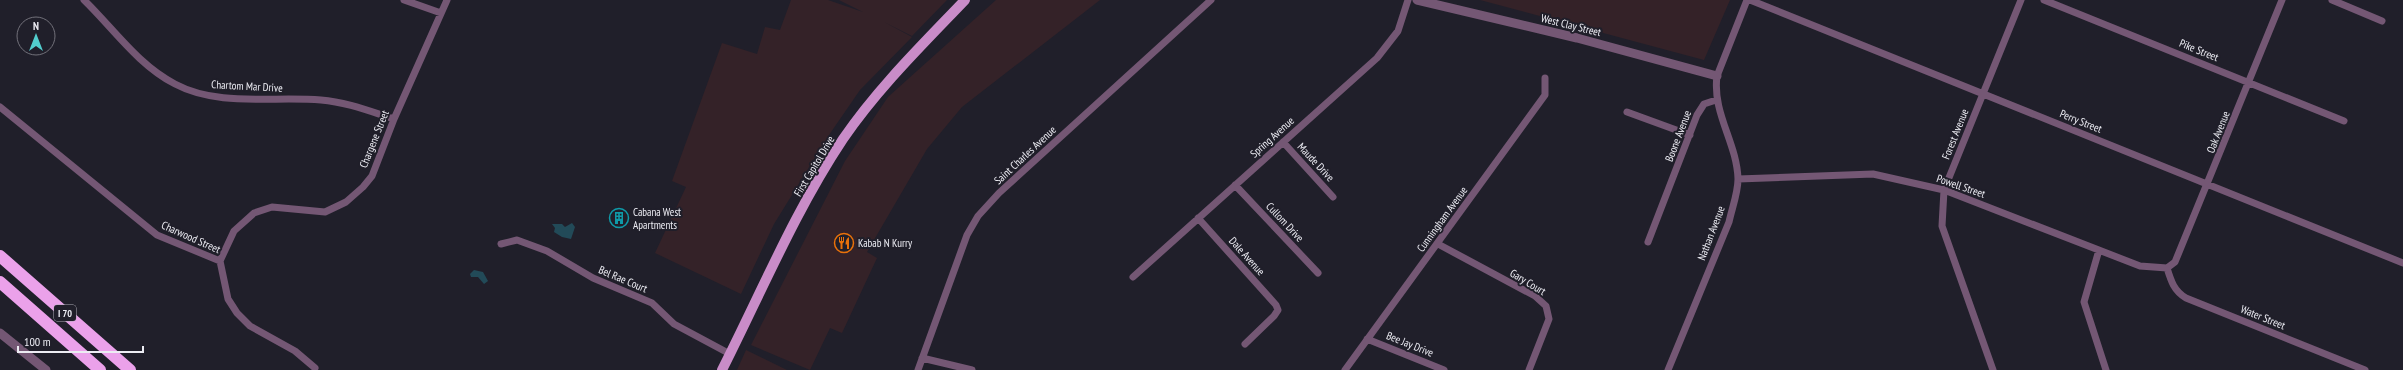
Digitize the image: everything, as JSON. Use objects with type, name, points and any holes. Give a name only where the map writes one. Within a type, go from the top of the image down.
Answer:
[{"type":"highway","name":"I 70","points":[[0,256],[130,370]]},
{"type":"highway","name":"I 70","points":[[0,282],[100,370]]},
{"type":"main road","name":"First Capitol Drive","points":[[722,370],[805,204],[844,138],[897,70],[965,0]]},
{"type":"street","name":"Chartom Mar Drive","points":[[84,0],[155,72],[192,92],[228,98],[340,102],[394,119]]},
{"type":"street","points":[[404,0],[441,13]]},
{"type":"street","name":"Chargene Street","points":[[220,261],[234,231],[254,213],[272,207],[325,212],[346,202],[372,176],[394,119],[446,0]]},
{"type":"street","name":"Saint Charles Avenue","points":[[918,370],[967,235],[978,216],[1044,151],[1211,0]]},
{"type":"street","name":"Spring Avenue","points":[[1133,277],[1388,46],[1398,31],[1408,0]]},
{"type":"street","name":"West Clay Street","points":[[1417,0],[1577,38],[1717,76]]},
{"type":"street","points":[[1716,100],[1717,76],[1747,0]]},
{"type":"street","name":"Perry Street","points":[[1750,0],[2403,263]]},
{"type":"street","name":"Forest Avenue","points":[[1993,370],[1942,226],[1944,190],[2022,0]]},
{"type":"street","name":"Pike Street","points":[[2044,0],[2344,121]]},
{"type":"street","name":"Oak Avenue","points":[[2166,268],[2175,262],[2250,82],[2282,0]]},
{"type":"street","points":[[2332,0],[2382,21]]},
{"type":"street","name":"Cunningham Avenue","points":[[1345,370],[1546,95],[1545,78]]},
{"type":"street","name":"Boone Avenue","points":[[1648,242],[1700,109],[1709,102],[1716,100]]},
{"type":"street","name":"Nathan Avenue","points":[[1668,370],[1729,222],[1738,179],[1716,100]]},
{"type":"street","name":"Charwood Street","points":[[0,107],[157,235],[220,261],[228,299],[237,313],[250,326],[295,351],[315,368]]},
{"type":"street","points":[[1627,112],[1690,135]]},
{"type":"street","name":"Maude Drive","points":[[1282,142],[1332,197]]},
{"type":"street","name":"Powell Street","points":[[1738,179],[1873,174],[1944,190],[2140,266],[2166,268]]},
{"type":"street","name":"Cullom Drive","points":[[1235,185],[1318,273]]},
{"type":"street","name":"Dale Avenue","points":[[1198,218],[1276,305],[1278,310],[1274,316],[1245,344]]},
{"type":"street","name":"Bel Rae Court","points":[[501,244],[518,240],[547,251],[593,278],[652,303],[674,324],[730,354]]},
{"type":"street","name":"Gary Court","points":[[1438,244],[1535,296],[1546,306],[1549,318],[1529,370]]},
{"type":"street","points":[[2099,250],[2084,302],[2106,370]]},
{"type":"street","name":"Water Street","points":[[2166,268],[2178,293],[2186,298],[2365,370]]},
{"type":"street","points":[[0,333],[46,370]]},
{"type":"street","name":"Bee Jay Drive","points":[[1367,339],[1444,370]]},
{"type":"street","points":[[922,358],[972,370]]},
{"type":"shaded area","points":[[791,0],[828,0],[863,12],[839,0],[947,0],[912,36],[884,22],[912,37],[860,90],[829,135],[774,224],[741,294],[655,253],[686,187],[672,181],[722,43],[757,54],[765,27],[780,30]]},
{"type":"shaded area","points":[[996,0],[1100,0],[962,107],[927,149],[867,252],[877,258],[842,333],[830,328],[810,370],[751,345],[845,161],[888,97]]},
{"type":"shaded area","points":[[1480,0],[1730,0],[1704,60]]},
{"type":"shaded area","points":[[746,350],[787,370],[737,370]]},
{"type":"water","points":[[572,223],[575,227],[571,239],[562,237],[554,232],[555,228],[552,224],[562,224],[565,227]]},
{"type":"water","points":[[474,270],[483,272],[488,281],[484,284],[478,277],[471,277],[470,274]]},
{"type":"place","name":"Cabana West Apartments","points":[[619,218]]},
{"type":"place","name":"Kabab N Kurry","points":[[844,243]]}]
